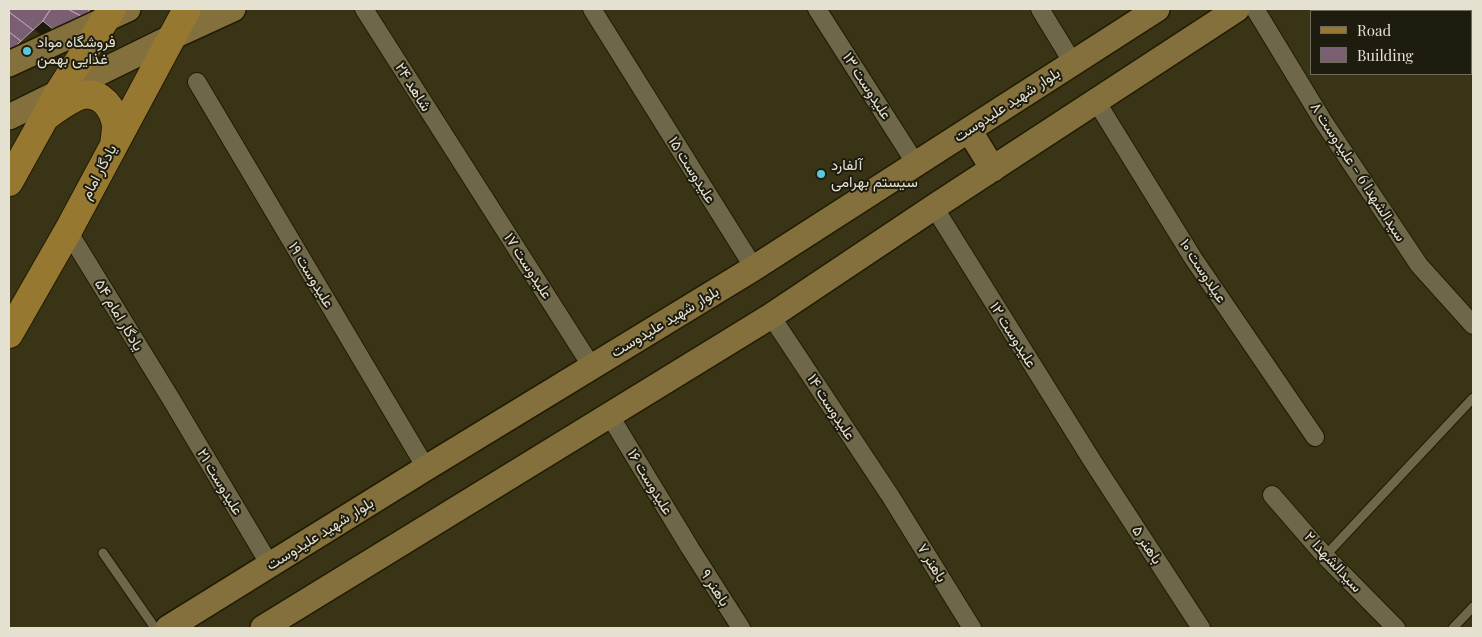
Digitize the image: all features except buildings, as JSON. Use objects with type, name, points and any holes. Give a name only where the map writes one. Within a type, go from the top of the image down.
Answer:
[{"type":"main road","name":"یادگار امام","points":[[9,334],[68,231],[187,9]]},
{"type":"main road","points":[[9,117],[233,9]]},
{"type":"main road","name":"بلوار شهید علیدوست","points":[[168,628],[754,268],[1157,9]]},
{"type":"main road","points":[[263,628],[771,316],[1236,9]]},
{"type":"main road","points":[[9,64],[116,12]]},
{"type":"main road","points":[[9,182],[59,92],[116,12]]},
{"type":"main road","points":[[45,117],[82,95],[96,96],[103,99],[112,111],[116,127],[114,145]]},
{"type":"main road","points":[[969,130],[992,169]]},
{"type":"street","name":"شاهد ۲۴","points":[[364,9],[463,166]]},
{"type":"street","name":"علیدوست ۱۵","points":[[592,9],[754,268]]},
{"type":"street","name":"علیدوست ۱۳","points":[[817,9],[916,164]]},
{"type":"street","points":[[1040,9],[1074,63]]},
{"type":"street","name":"سیدالشهدا 6 - علیدوست ۸","points":[[1255,9],[1323,120],[1419,265],[1473,325]]},
{"type":"street","name":"علیدوست ۱۹","points":[[197,82],[426,468]]},
{"type":"street","name":"عیلدوست ۱۰","points":[[1096,101],[1193,258],[1315,437]]},
{"type":"street","name":"علیدوست ۱۷","points":[[463,166],[592,367]]},
{"type":"street","name":"علیدوست ۱۲","points":[[934,207],[1093,462]]},
{"type":"street","name":"یادگار امام ۵۴","points":[[68,231],[171,399]]},
{"type":"street","name":"علیدوست ۱۴","points":[[771,316],[891,498]]},
{"type":"street","name":"علیدوست ۲۱","points":[[171,399],[270,565]]},
{"type":"street","name":"علیدوست ۱۶","points":[[610,416],[690,548]]},
{"type":"street","name":"باهنر ۵","points":[[1093,462],[1201,628]]},
{"type":"street","name":"سیدالشهدا ۲","points":[[1272,495],[1325,556],[1396,628]]},
{"type":"street","name":"باهنر ۷","points":[[891,498],[972,628]]},
{"type":"street","name":"باهنر ۹","points":[[690,548],[741,628]]},
{"type":"lane","points":[[1325,556],[1473,398]]},
{"type":"lane","points":[[103,553],[156,628]]},
{"type":"lane","points":[[1453,628],[1473,607]]},
{"type":"place","name":"فروشگاه مواد غذایی بهمن","points":[[27,51]]},
{"type":"place","name":"آلفارد سیستم بهرامی","points":[[821,174]]}]
